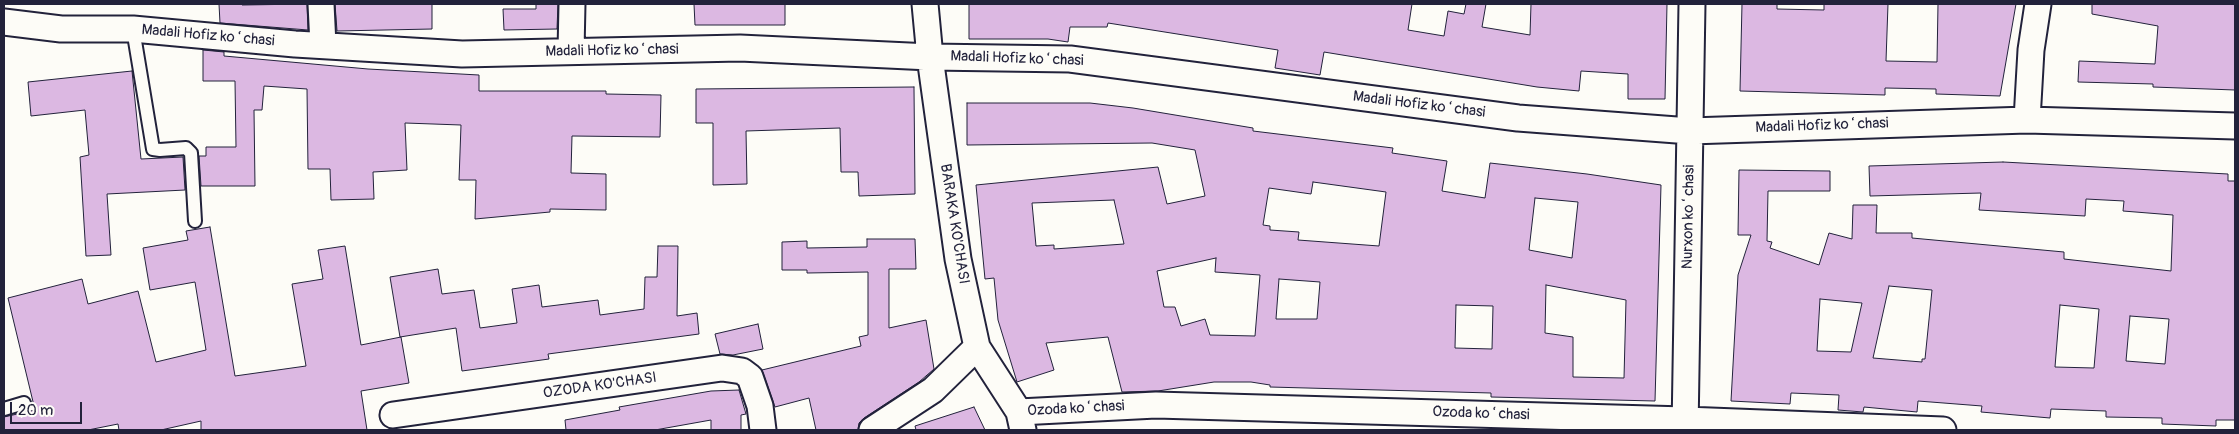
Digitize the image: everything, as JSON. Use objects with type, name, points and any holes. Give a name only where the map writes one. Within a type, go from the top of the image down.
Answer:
[{"type":"street","points":[[321,4],[323,45]]},
{"type":"street","points":[[571,51],[572,4]]},
{"type":"street","name":"BARAKA KO'CHASI","points":[[925,4],[930,57],[958,259],[977,347],[1021,421]]},
{"type":"street","name":"Nurxon koʻchasi","points":[[1685,425],[1692,4]]},
{"type":"street","points":[[2027,120],[2031,50],[2038,4]]},
{"type":"street","name":"Madali Hofiz koʻchasi","points":[[4,22],[61,29],[133,29],[323,45],[462,54],[740,48],[930,57],[1070,59],[1518,118],[1690,131],[2027,120],[2235,126]]},
{"type":"street","points":[[872,430],[933,390],[977,347]]},
{"type":"street","name":"OZODA KO'CHASI","points":[[393,416],[722,368],[742,371],[750,377],[760,406],[763,430]]},
{"type":"street","name":"Ozoda koʻchasi","points":[[1021,421],[1156,405],[1685,425],[1943,430]]},
{"type":"lane","points":[[133,29],[153,149],[186,148],[191,153],[195,221]]},
{"type":"lane","points":[[4,409],[24,403]]},
{"type":"building","points":[[219,4],[307,4],[308,30],[220,23]]},
{"type":"building","points":[[335,4],[432,4],[432,29],[337,31]]},
{"type":"building","points":[[536,4],[558,4],[557,29],[504,30],[503,9],[536,9]]},
{"type":"building","points":[[694,4],[785,4],[785,25],[695,25]]},
{"type":"building","points":[[969,4],[1412,4],[1408,30],[1444,36],[1448,11],[1464,14],[1466,4],[1486,4],[1482,27],[1530,35],[1531,4],[1667,4],[1665,99],[1628,99],[1628,74],[1581,71],[1579,91],[1537,87],[1324,52],[1320,75],[1275,68],[1278,50],[1108,23],[1107,27],[1070,27],[1068,42],[1048,39],[969,39]]},
{"type":"building","points":[[1742,4],[1777,4],[1777,9],[1824,10],[1824,4],[1888,4],[1886,61],[1937,62],[1938,4],[2016,4],[2000,96],[1936,94],[1936,89],[1885,88],[1885,95],[1740,91]]},
{"type":"building","points":[[2092,4],[2235,4],[2235,90],[2153,87],[2153,84],[2078,82],[2079,61],[2155,64],[2158,26],[2092,14]]},
{"type":"building","points":[[203,50],[224,52],[224,56],[368,69],[479,75],[479,91],[606,91],[606,94],[661,95],[660,137],[572,136],[571,173],[606,174],[606,210],[550,209],[550,212],[475,219],[476,180],[459,180],[461,125],[405,123],[407,170],[373,172],[374,199],[331,200],[330,169],[308,169],[307,89],[264,86],[262,110],[254,110],[255,186],[201,186],[199,156],[206,156],[206,147],[236,147],[235,81],[203,81]]},
{"type":"building","points":[[132,71],[141,159],[183,157],[185,190],[107,194],[111,255],[86,256],[80,157],[89,155],[85,110],[31,116],[28,82]]},
{"type":"building","points":[[914,87],[915,194],[859,196],[858,172],[841,172],[840,128],[746,131],[747,184],[713,185],[713,123],[696,123],[696,89]]},
{"type":"building","points":[[967,103],[1090,103],[1133,108],[1253,128],[1253,131],[1393,148],[1392,153],[1447,161],[1442,191],[1485,198],[1490,163],[1661,185],[1655,401],[1491,397],[1491,393],[1270,387],[1270,385],[1251,382],[1214,382],[1158,391],[1122,392],[1108,337],[1046,343],[1054,370],[1017,382],[998,320],[994,278],[985,279],[976,185],[1158,167],[1167,204],[1205,196],[1195,150],[1152,143],[967,145]],"holes":[[[1313,182],[1386,192],[1379,246],[1298,240],[1299,232],[1270,230],[1270,226],[1263,225],[1269,188],[1311,194]],[[1535,198],[1578,202],[1572,258],[1529,250]],[[1114,200],[1124,244],[1054,249],[1054,245],[1036,246],[1032,203]],[[1216,258],[1215,272],[1260,275],[1255,336],[1210,335],[1205,319],[1181,326],[1175,307],[1164,307],[1157,271]],[[1279,279],[1320,282],[1317,319],[1276,319]],[[1546,285],[1626,300],[1624,378],[1573,377],[1573,337],[1545,333]],[[1456,305],[1493,306],[1492,349],[1455,348]]]},
{"type":"building","points":[[2003,162],[2228,174],[2228,181],[2235,181],[2235,420],[2216,420],[2216,426],[2162,424],[2162,418],[2106,417],[2106,411],[2051,409],[2050,418],[1981,412],[1982,406],[1918,401],[1917,412],[1864,407],[1863,412],[1838,410],[1839,395],[1791,393],[1790,404],[1731,401],[1738,275],[1751,235],[1738,235],[1739,170],[1830,171],[1830,191],[1768,191],[1767,241],[1772,242],[1770,248],[1819,265],[1829,233],[1852,239],[1853,205],[1877,205],[1876,233],[1912,233],[1912,238],[2064,252],[2064,259],[2171,271],[2173,215],[2123,211],[2124,201],[2086,199],[2085,216],[1979,210],[1981,193],[1870,196],[1869,166]],"holes":[[[1889,286],[1932,290],[1925,359],[1922,359],[1922,362],[1873,358]],[[1820,299],[1862,303],[1851,352],[1817,351]],[[2060,305],[2099,309],[2094,368],[2055,367]],[[2130,316],[2169,319],[2165,364],[2126,361]]]},
{"type":"building","points":[[210,227],[235,376],[306,366],[292,284],[323,279],[318,250],[345,246],[361,345],[401,337],[409,383],[361,391],[367,430],[201,430],[201,421],[161,430],[119,430],[118,424],[88,430],[4,430],[4,417],[35,410],[8,298],[82,279],[88,304],[138,291],[156,362],[206,350],[195,282],[150,290],[143,248],[188,240],[186,231]]},
{"type":"building","points":[[867,239],[915,239],[916,269],[889,269],[889,328],[926,320],[934,369],[919,382],[864,418],[859,423],[858,430],[816,430],[809,398],[775,407],[762,370],[861,346],[859,337],[868,335],[868,272],[807,273],[807,270],[782,270],[782,242],[807,241],[807,248],[867,247]]},
{"type":"building","points":[[658,246],[678,246],[677,316],[697,313],[699,334],[548,354],[549,359],[462,371],[456,328],[400,337],[390,277],[438,269],[442,294],[474,290],[480,328],[517,323],[512,289],[539,285],[542,307],[598,300],[600,315],[644,309],[645,277],[657,277]]},
{"type":"building","points":[[758,324],[763,349],[733,355],[720,354],[715,334]]},
{"type":"building","points":[[739,390],[746,414],[741,415],[741,430],[711,430],[711,420],[655,430],[566,430],[565,420],[620,410],[619,407],[711,391]]},
{"type":"building","points":[[974,407],[985,430],[916,430],[915,426]]}]
